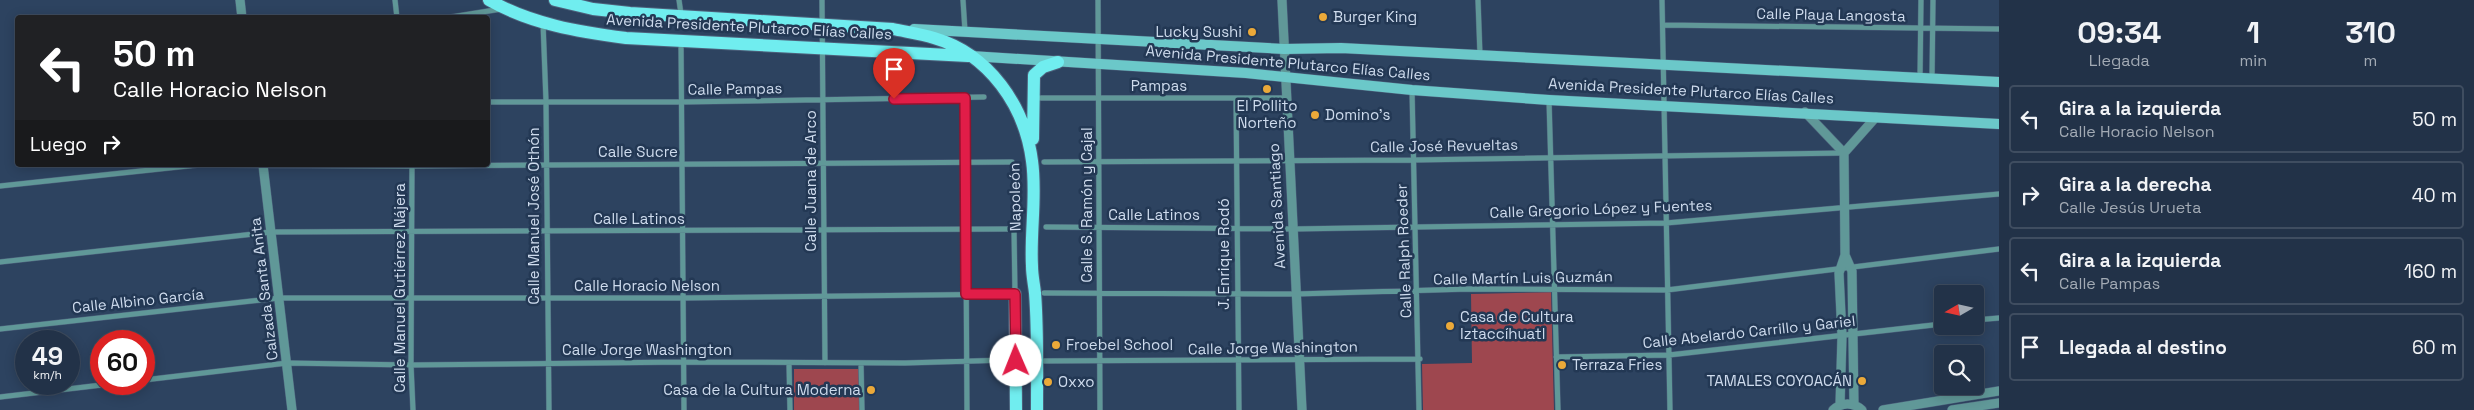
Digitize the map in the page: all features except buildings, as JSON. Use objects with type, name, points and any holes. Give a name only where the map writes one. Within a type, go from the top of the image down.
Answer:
[{"type":"main road","name":"Avenida Presidente Plutarco Elías Calles","points":[[490,0],[505,9],[543,23],[594,34],[681,41],[1246,73],[1412,90],[1549,100],[1805,112],[1999,124]]},
{"type":"main road","name":"Avenida Presidente Plutarco Elías Calles","points":[[555,0],[593,9],[893,29],[965,31],[1284,49],[1341,48],[1664,67],[1999,82]]},
{"type":"main road","name":"Napoleón","points":[[893,29],[935,38],[971,56],[986,69],[1014,103],[1038,162],[1032,267],[1035,293],[1037,410]]},
{"type":"main road","points":[[1038,162],[1032,98],[1034,75],[1043,67],[1058,62]]},
{"type":"main road","name":"Napoleón","points":[[1015,294],[1016,410]]},
{"type":"street","points":[[240,0],[242,15]]},
{"type":"street","points":[[395,0],[397,15]]},
{"type":"street","points":[[679,0],[681,15]]},
{"type":"street","name":"Calle Juana de Arco","points":[[822,0],[824,25],[823,297],[825,363]]},
{"type":"street","points":[[963,0],[965,31]]},
{"type":"street","name":"Calle S. Ramón y Cajal","points":[[1098,0],[1100,410]]},
{"type":"street","name":"Avenida Santiago","points":[[1282,0],[1284,78],[1302,410]]},
{"type":"street","points":[[1478,0],[1480,55]]},
{"type":"street","points":[[1662,0],[1670,410]]},
{"type":"street","points":[[1920,78],[1921,0]]},
{"type":"street","points":[[1932,78],[1933,0]]},
{"type":"street","points":[[465,15],[505,9]]},
{"type":"street","name":"Calle Manuel José Othón","points":[[543,23],[547,164],[549,410]]},
{"type":"street","name":"Calle Playa Langosta","points":[[1663,25],[1999,29]]},
{"type":"street","points":[[681,41],[684,410]]},
{"type":"street","name":"Calle Ralph Roeder","points":[[1412,90],[1420,410]]},
{"type":"street","points":[[965,98],[967,410]]},
{"type":"street","name":"Calle Pampas","points":[[490,102],[681,102],[984,98]]},
{"type":"street","name":"Pampas","points":[[1032,98],[1285,98]]},
{"type":"street","name":"J. Enrique Rodó","points":[[1236,98],[1238,410]]},
{"type":"street","points":[[1549,100],[1558,410]]},
{"type":"street","points":[[1805,112],[1844,153]]},
{"type":"street","points":[[1846,268],[1844,153],[1876,117]]},
{"type":"street","name":"Calle José Revueltas","points":[[1038,162],[1414,160],[1844,153]]},
{"type":"street","name":"Calle Sucre","points":[[490,165],[1012,162]]},
{"type":"street","points":[[0,186],[177,167]]},
{"type":"street","name":"Calzada Santa Anita","points":[[264,167],[292,410]]},
{"type":"street","name":"Calle Manuel Gutiérrez Nájera","points":[[412,167],[411,365],[413,410]]},
{"type":"street","name":"Calle Gregorio López y Fuentes","points":[[1293,229],[1666,223],[1999,194]]},
{"type":"street","name":"Calle Latinos","points":[[1046,228],[1293,229]]},
{"type":"street","name":"Calle Latinos","points":[[0,262],[271,232],[1011,229]]},
{"type":"street","name":"Napoleón","points":[[1011,229],[1015,294]]},
{"type":"street","name":"Calle Martín Luis Guzmán","points":[[1044,293],[1237,292],[1296,294],[1554,288],[1667,290],[1999,249]]},
{"type":"street","points":[[1846,268],[1852,271],[1858,407],[1837,407],[1842,336],[1839,273],[1846,268]]},
{"type":"street","name":"Calle Horacio Nelson","points":[[279,298],[683,298],[1015,294]]},
{"type":"street","name":"Calle Albino García","points":[[0,329],[279,298]]},
{"type":"street","points":[[1984,319],[1999,318]]},
{"type":"street","name":"Calle Abelardo Carrillo y Gariel","points":[[1556,357],[1669,355],[1934,325]]},
{"type":"street","name":"Calle Jorge Washington","points":[[1037,361],[1237,362],[1420,359]]},
{"type":"street","name":"Calle Jorge Washington","points":[[155,379],[287,363],[411,365],[684,362],[861,363],[1007,360]]},
{"type":"street","points":[[790,363],[790,410]]},
{"type":"street","points":[[861,363],[862,410]]},
{"type":"street","points":[[0,397],[90,386]]},
{"type":"street","points":[[1883,410],[1999,391]]},
{"type":"street","points":[[1941,400],[1943,410]]},
{"type":"street","points":[[1952,410],[1999,403]]},
{"type":"shaded area","points":[[1551,292],[1554,410],[1423,410],[1422,364],[1472,363],[1471,294]]},
{"type":"shaded area","points":[[794,369],[859,369],[859,410],[794,410]]},
{"type":"place","name":"Burger King","points":[[1323,17]]},
{"type":"place","name":"Lucky Sushi","points":[[1252,32]]},
{"type":"place","name":"El Pollito Norteño","points":[[1267,89]]},
{"type":"place","name":"Domino's","points":[[1315,115]]},
{"type":"place","name":"Casa de Cultura Iztaccíhuatl","points":[[1450,326]]},
{"type":"place","name":"Froebel School","points":[[1056,345]]},
{"type":"place","name":"Terraza Fries","points":[[1562,365]]},
{"type":"place","name":"TAMALES COYOACÁN","points":[[1862,381]]},
{"type":"place","name":"Oxxo","points":[[1048,382]]},
{"type":"place","name":"Casa de la Cultura Moderna","points":[[871,390]]},
{"type":"route","points":[[894,99],[965,98],[966,294],[1015,294],[1016,361]]}]
